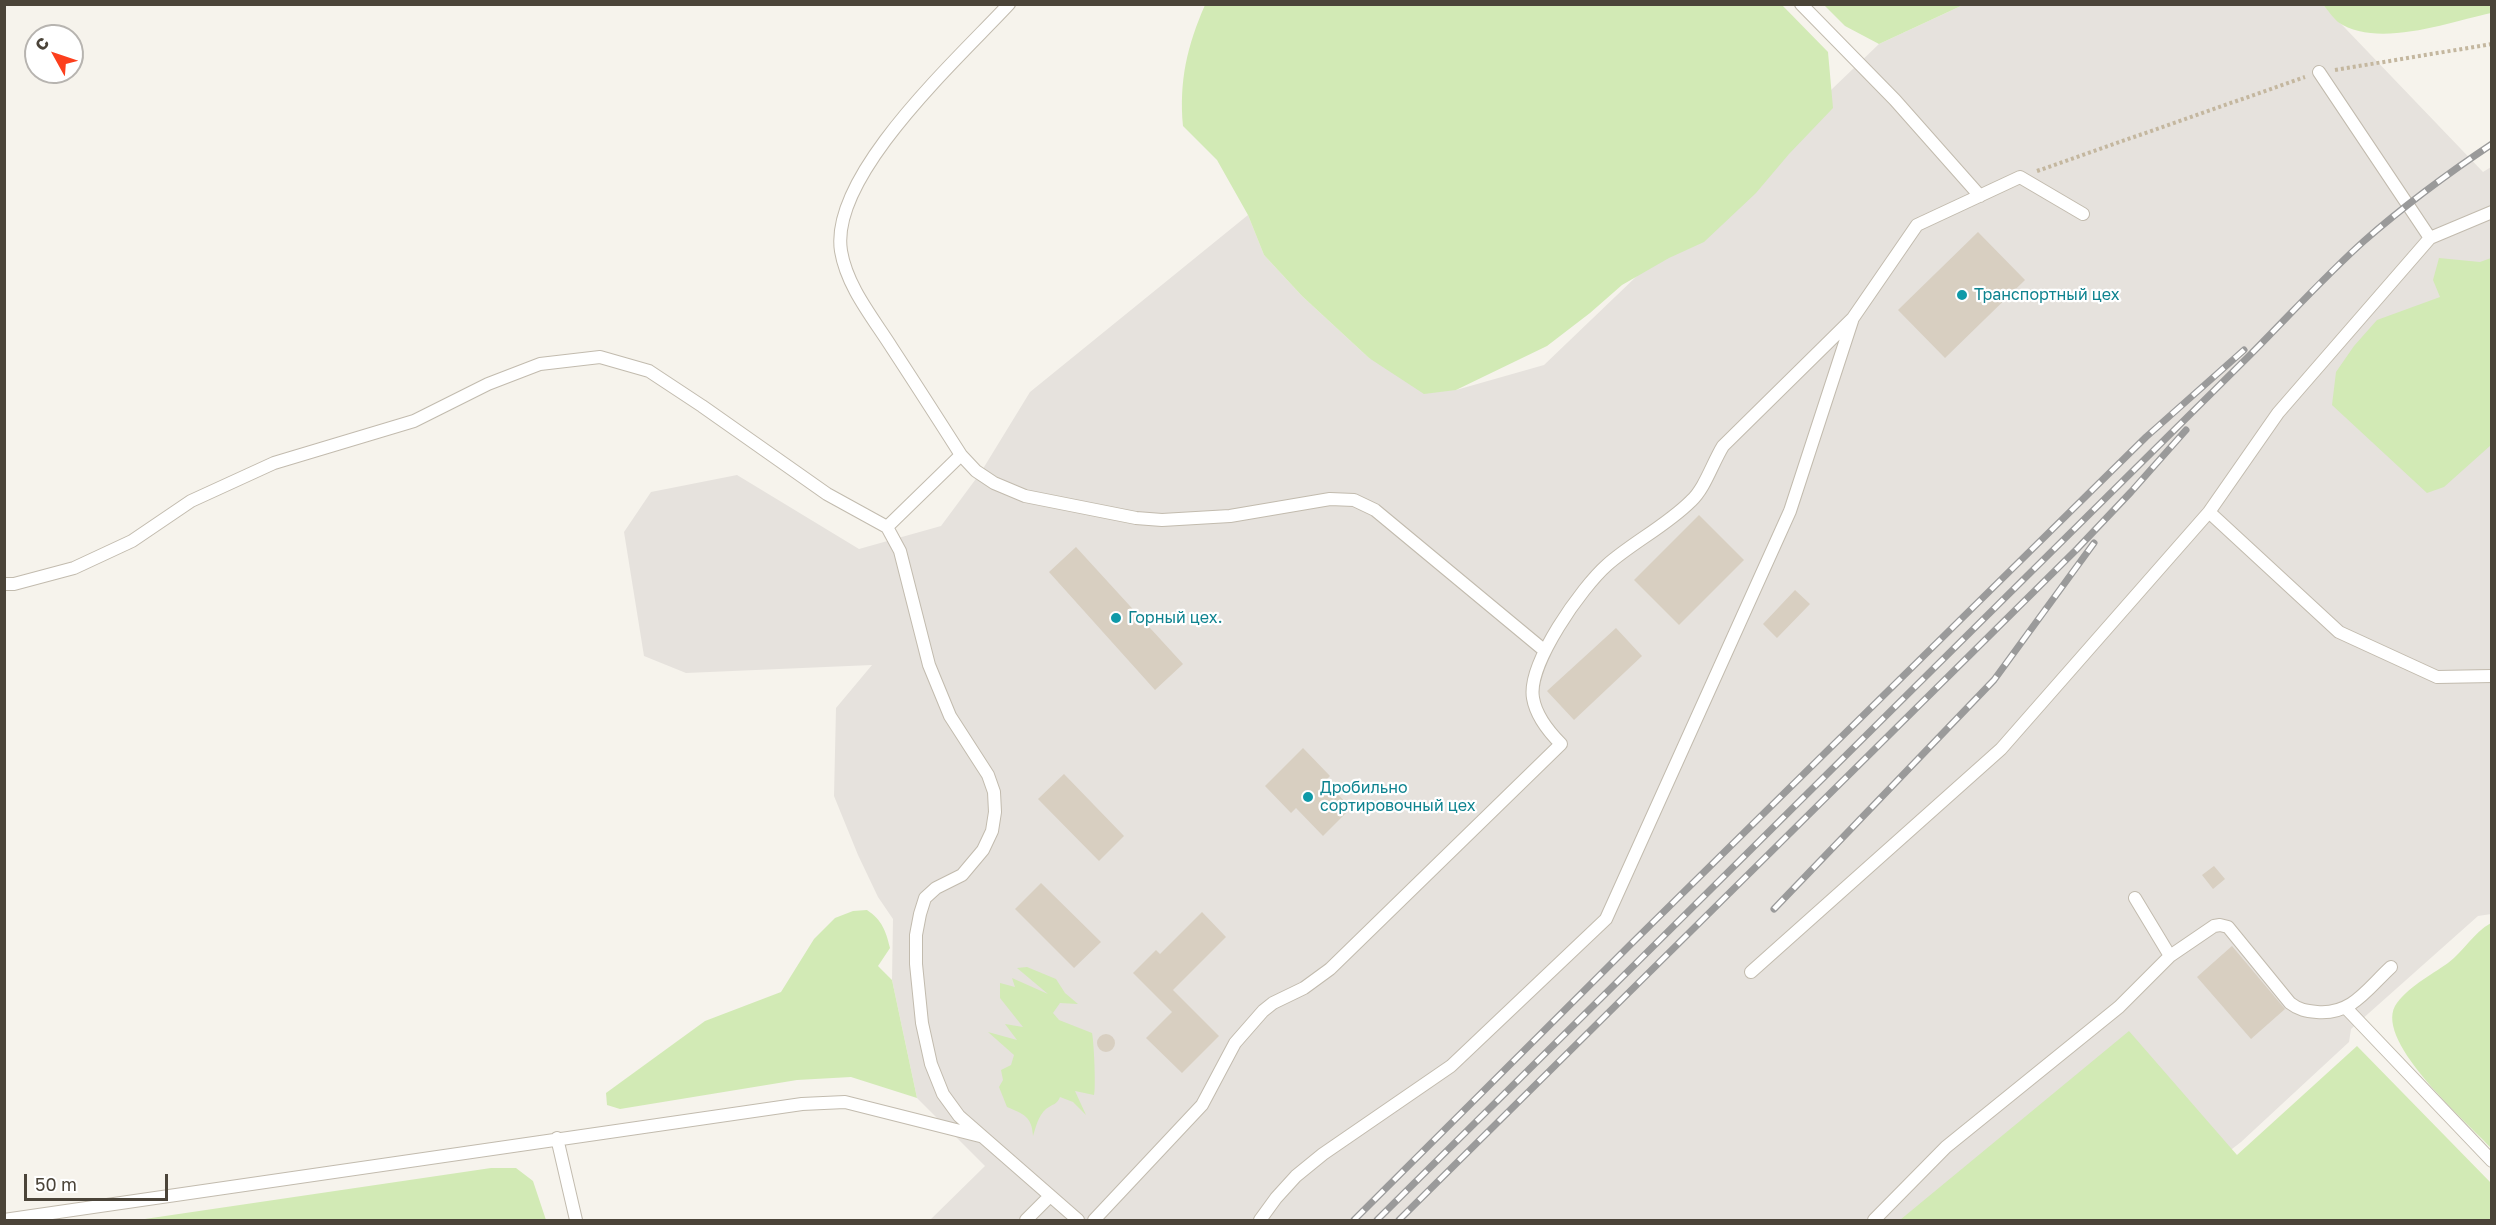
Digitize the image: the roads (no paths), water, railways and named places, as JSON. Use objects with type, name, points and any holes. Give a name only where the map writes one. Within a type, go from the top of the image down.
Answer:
[{"type":"lane","points":[[1009,4],[901,120],[857,182],[840,226],[841,251],[855,291],[961,455],[976,471],[994,483],[1025,496],[1136,518],[1162,520],[1230,516],[1330,500],[1354,500],[1375,510],[1545,651]]},
{"type":"lane","points":[[1801,4],[1895,100],[1980,196]]},
{"type":"lane","points":[[2319,72],[2430,238]]},
{"type":"lane","points":[[1094,1221],[1202,1105],[1235,1043],[1263,1011],[1273,1003],[1304,988],[1330,969],[1561,744],[1538,715],[1533,698],[1532,681],[1545,651],[1589,583],[1608,564],[1692,501],[1703,486],[1723,446],[1736,430],[1853,318],[1917,225],[2020,177],[2083,214]]},
{"type":"lane","points":[[1751,972],[2001,749],[2209,512],[2278,413],[2430,238],[2492,212]]},
{"type":"lane","points":[[1260,1221],[1276,1198],[1296,1176],[1323,1154],[1451,1066],[1606,919],[1790,511],[1853,318]]},
{"type":"lane","points":[[4,584],[14,584],[74,568],[132,541],[191,501],[274,463],[414,421],[488,384],[540,364],[600,357],[649,371],[827,494],[887,527],[900,551],[935,681],[950,716],[988,775],[994,792],[995,812],[992,831],[983,850],[962,875],[936,888],[926,898],[916,935],[921,1023],[931,1064],[950,1105],[981,1137],[1078,1221]]},
{"type":"lane","points":[[887,527],[961,455]]},
{"type":"lane","points":[[2209,512],[2339,632],[2437,677],[2492,676]]},
{"type":"lane","points":[[2135,898],[2170,956]]},
{"type":"lane","points":[[1874,1221],[1946,1147],[2119,1007],[2170,956],[2214,926],[2224,925],[2296,1008],[2302,1011],[2330,1013],[2346,1008],[2391,967]]},
{"type":"lane","points":[[2346,1008],[2492,1161]]},
{"type":"lane","points":[[4,1220],[802,1104],[845,1102],[981,1137]]},
{"type":"lane","points":[[557,1138],[576,1221]]},
{"type":"lane","points":[[1026,1221],[1050,1196]]},
{"type":"railway","points":[[1377,1220],[2364,241],[2410,203],[2492,144]]},
{"type":"railway","points":[[1354,1220],[2146,437],[2244,350]]},
{"type":"railway","points":[[1399,1220],[2077,549],[2186,430]]},
{"type":"railway","points":[[1774,909],[1994,680],[2094,543]]},
{"type":"place","name":"Транспортный цех","points":[[1962,295]]},
{"type":"place","name":"Горный цех.","points":[[1116,618]]},
{"type":"place","name":"Дробильно сортировочный цех","points":[[1308,797]]}]
